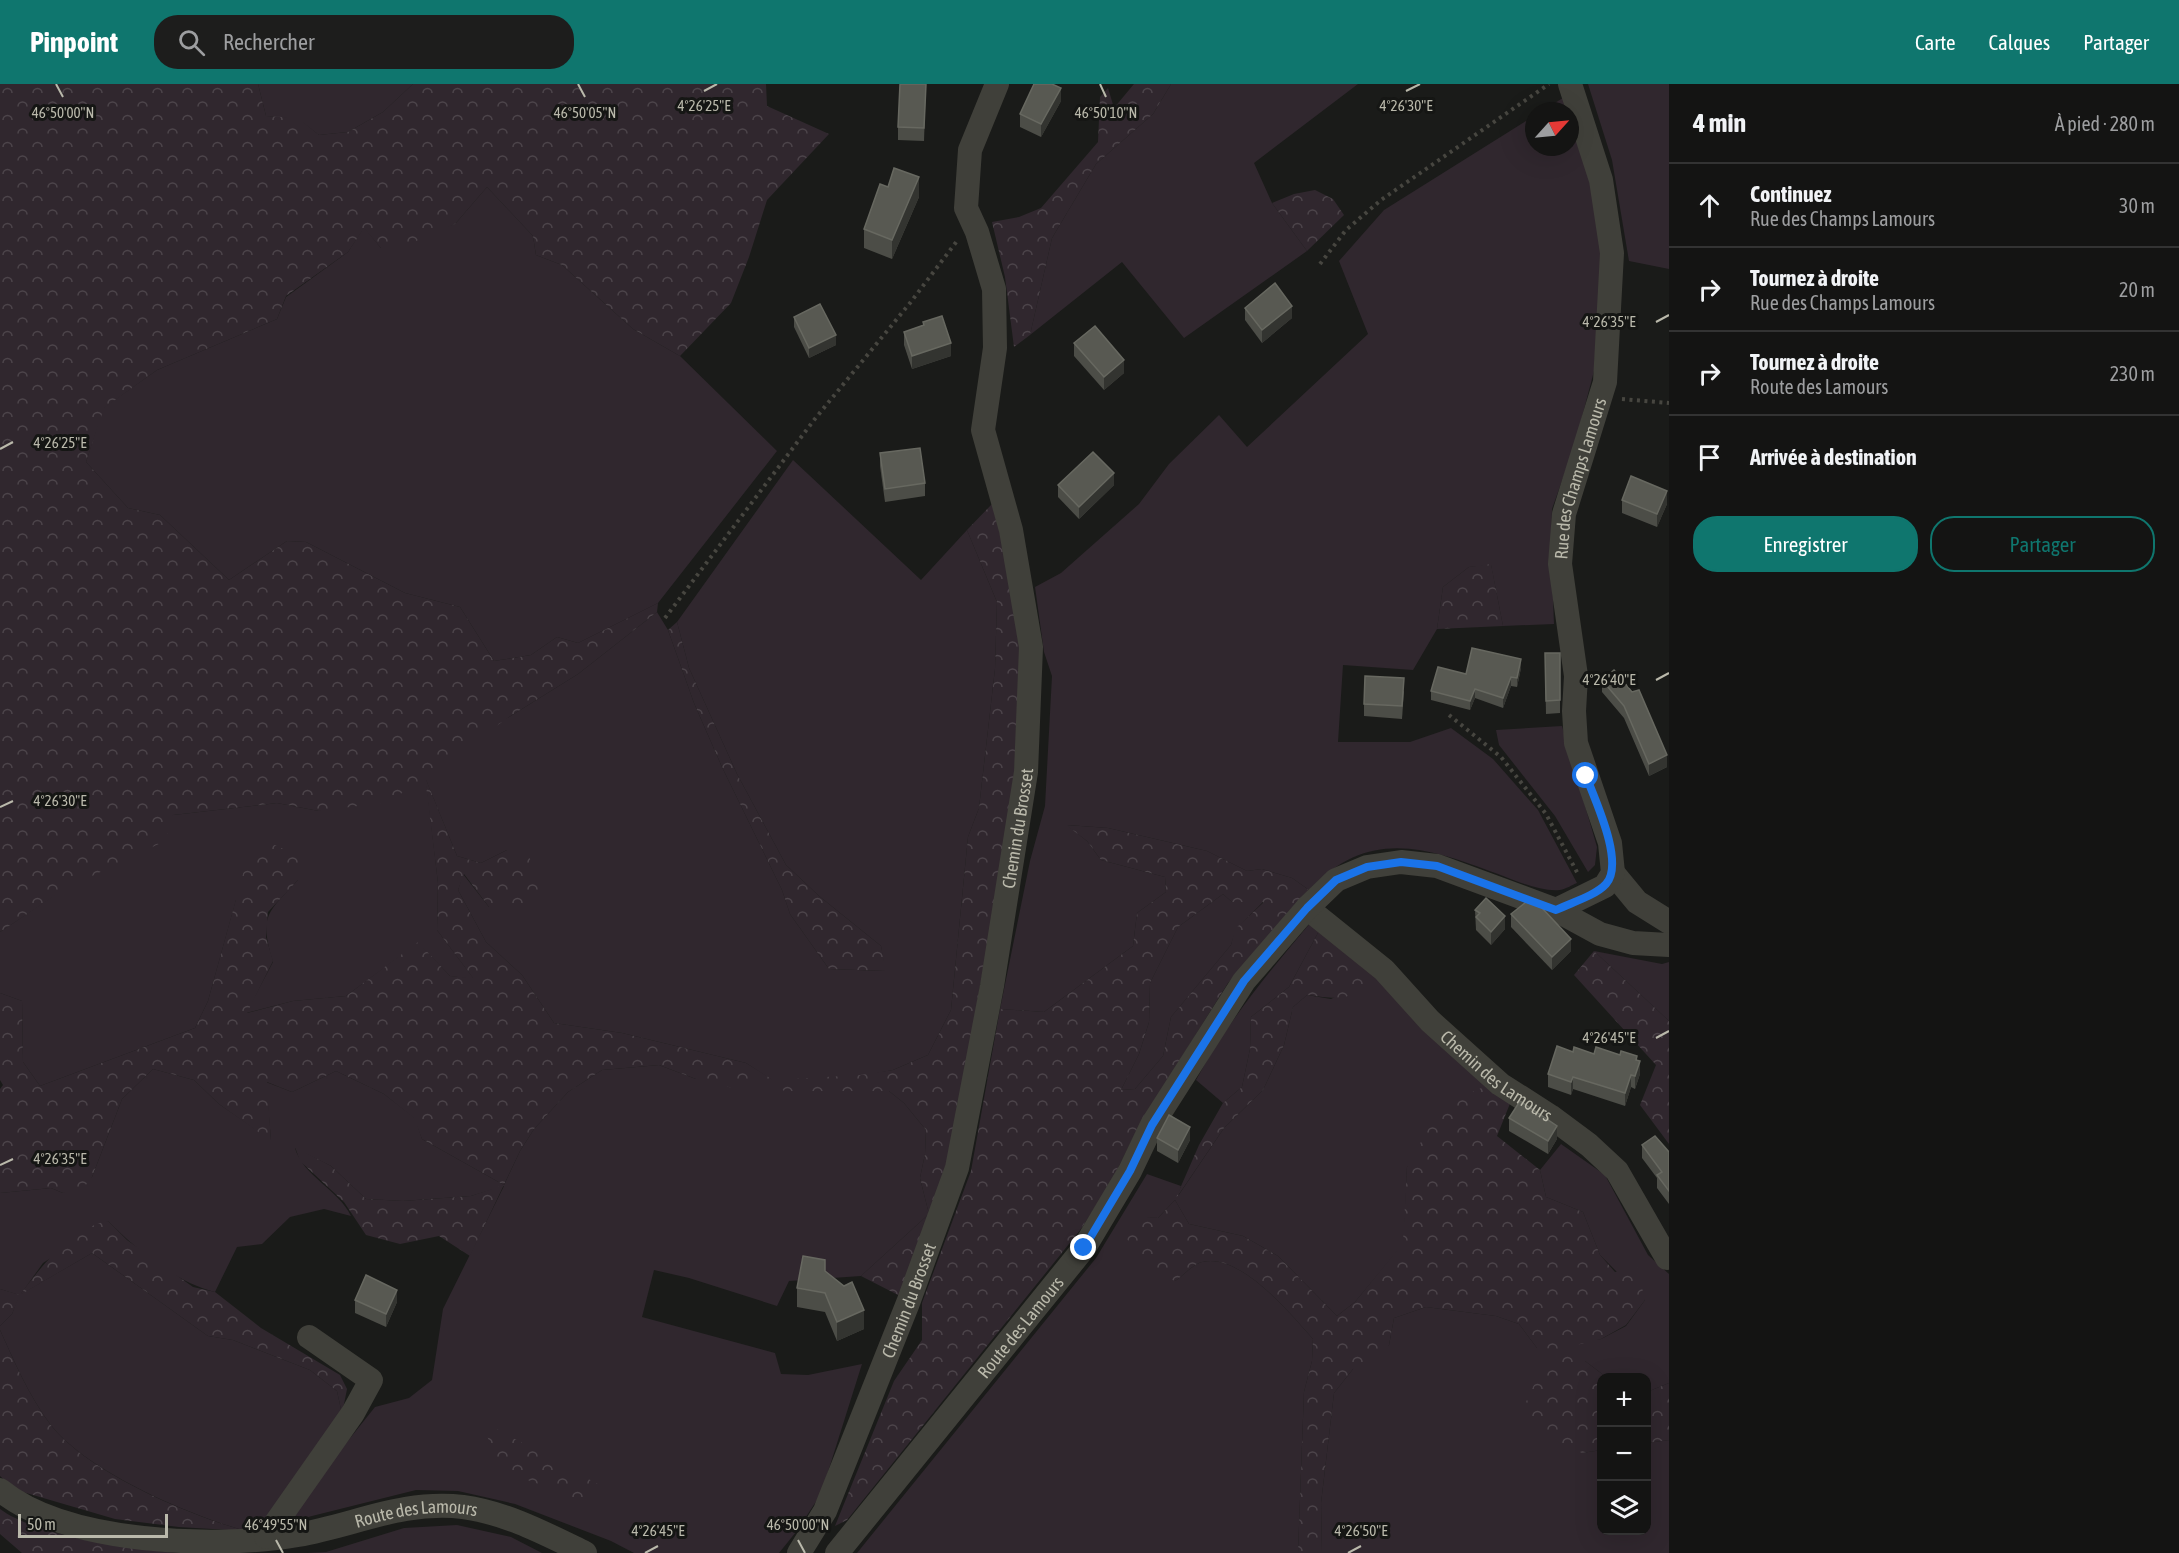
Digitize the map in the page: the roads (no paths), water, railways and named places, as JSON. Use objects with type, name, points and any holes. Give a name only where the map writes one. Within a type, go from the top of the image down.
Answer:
[{"type":"street","name":"Chemin du Brosset","points":[[799,1553],[825,1511],[908,1303],[957,1168],[992,986],[1026,772],[1031,647],[1011,530],[983,430],[995,348],[994,289],[966,208],[970,150],[997,84]]},
{"type":"street","name":"Rue des Champs Lamours","points":[[1570,84],[1601,180],[1612,253],[1605,382],[1564,514],[1560,564],[1576,676],[1574,711],[1576,743],[1610,843],[1613,873]]},
{"type":"street","name":"Route des Lamours","points":[[837,1553],[1084,1248],[1130,1171],[1152,1125],[1244,981],[1307,908],[1336,880],[1367,867],[1401,862],[1437,866],[1556,910],[1600,934],[1633,943],[1669,945]]},
{"type":"street","points":[[1556,910],[1605,886],[1613,873],[1637,902],[1669,922]]},
{"type":"street","name":"Chemin des Lamours","points":[[1307,908],[1384,970],[1430,1021],[1500,1084],[1566,1128],[1617,1171],[1667,1258]]},
{"type":"street","points":[[266,1537],[353,1413],[371,1380],[309,1337]]},
{"type":"street","name":"Route des Lamours","points":[[0,1490],[15,1502],[53,1520],[121,1534],[171,1541],[298,1535],[411,1507],[461,1507],[524,1523],[585,1553]]}]
